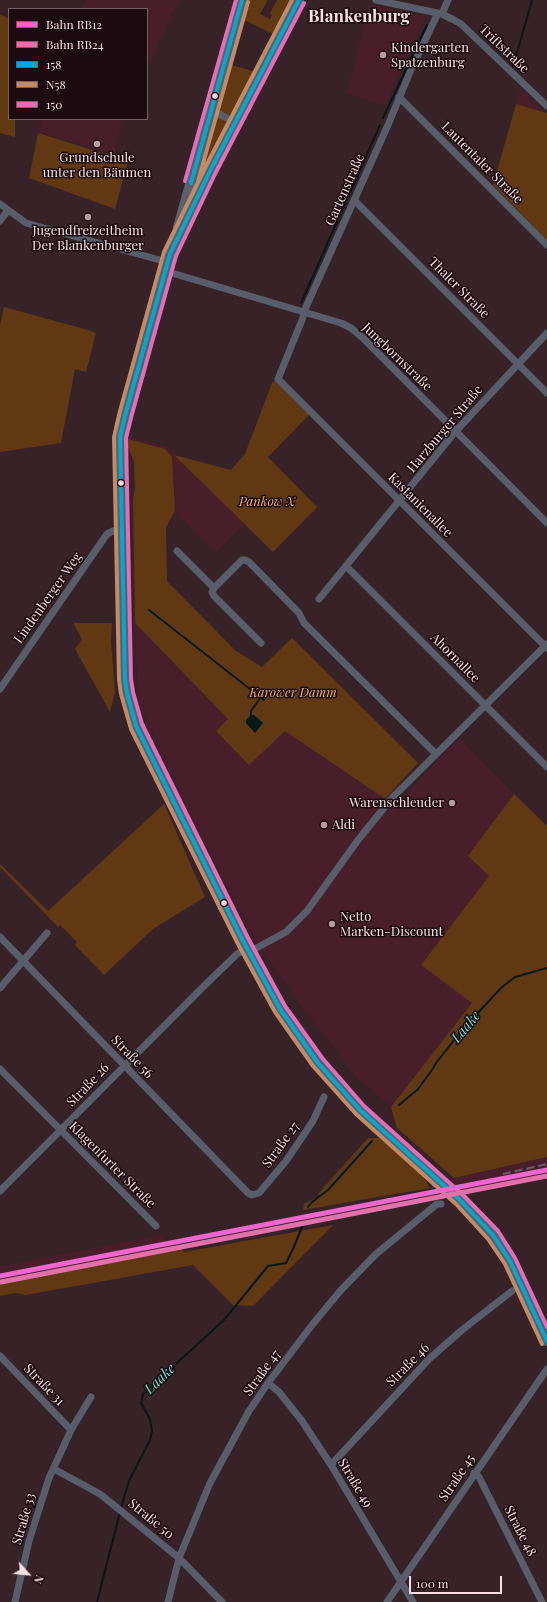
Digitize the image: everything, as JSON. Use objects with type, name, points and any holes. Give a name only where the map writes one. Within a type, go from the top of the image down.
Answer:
[{"type":"main road","points":[[176,243],[177,233],[242,0]]},
{"type":"main road","points":[[299,0],[235,122],[176,243],[166,267],[120,437],[125,680],[132,717],[248,950],[280,1009],[318,1063],[360,1110],[460,1200],[493,1235],[510,1261],[547,1340]]},
{"type":"street","name":"Triftstraße","points":[[376,0],[440,13],[461,24],[547,106]]},
{"type":"street","name":"Gartenstraße","points":[[278,379],[304,312],[399,98],[440,13],[448,0]]},
{"type":"street","name":"Lautentaler Straße","points":[[399,98],[547,245]]},
{"type":"street","points":[[211,110],[235,122]]},
{"type":"street","name":"Thaler Straße","points":[[354,200],[547,393]]},
{"type":"street","name":"Jungbornstraße","points":[[0,204],[26,223],[341,323],[351,328],[363,338],[547,523]]},
{"type":"street","points":[[0,221],[8,210]]},
{"type":"street","name":"Harzburger Straße","points":[[319,600],[455,432],[547,332]]},
{"type":"street","name":"Kastanienallee","points":[[278,379],[546,646]]},
{"type":"street","name":"Lindenberger Weg","points":[[0,689],[104,539],[111,531],[123,529]]},
{"type":"street","points":[[177,551],[214,588]]},
{"type":"street","points":[[261,643],[214,596],[212,592],[214,588],[242,560],[249,562],[299,613],[304,623],[436,754]]},
{"type":"street","name":"Ahornallee","points":[[346,566],[547,767]]},
{"type":"street","name":"Straße 26","points":[[0,1191],[237,954],[286,932],[301,916],[358,840],[392,798],[546,646]]},
{"type":"street","points":[[0,988],[47,933]]},
{"type":"street","name":"Straße 56","points":[[0,937],[248,1193]]},
{"type":"street","name":"Klagenfurter Straße","points":[[0,1070],[156,1226]]},
{"type":"street","name":"Straße 27","points":[[248,1193],[252,1195],[259,1193],[286,1161],[313,1121],[324,1097]]},
{"type":"street","name":"Straße 47","points":[[168,1602],[179,1558],[210,1483],[249,1411],[312,1325],[361,1270],[376,1254],[437,1204],[441,1204]]},
{"type":"street","name":"Straße 46","points":[[331,1465],[429,1359],[462,1330],[512,1291]]},
{"type":"street","name":"Straße 31","points":[[0,1356],[71,1430]]},
{"type":"street","name":"Straße 45","points":[[388,1602],[474,1473],[547,1369]]},
{"type":"street","name":"Straße 49","points":[[268,1384],[279,1392],[302,1421],[331,1465],[413,1602]]},
{"type":"street","name":"Straße 31","points":[[54,1469],[71,1430],[91,1397]]},
{"type":"street","name":"Straße 50","points":[[54,1469],[100,1494],[116,1506],[179,1558],[222,1602]]},
{"type":"street","name":"Straße 33","points":[[15,1602],[37,1512],[49,1478],[54,1469]]},
{"type":"street","name":"Straße 48","points":[[474,1473],[479,1477],[542,1602]]},
{"type":"shaded area","points":[[86,0],[179,0],[148,63],[148,8],[82,8]]},
{"type":"shaded area","name":"Kindergarten Spatzenburg","points":[[369,4],[426,17],[385,106],[347,93]]},
{"type":"shaded area","points":[[520,89],[546,113],[516,104]]},
{"type":"shaded area","name":"Grundschule unter den Bäumen","points":[[41,120],[123,120],[114,155],[40,132]]},
{"type":"shaded area","points":[[128,436],[167,447],[244,524],[215,553],[176,513],[172,457],[128,439]]},
{"type":"shaded area","points":[[135,623],[228,719],[217,730],[285,731],[384,799],[398,803],[459,738],[514,794],[468,856],[489,876],[421,965],[473,1003],[391,1107],[361,1081],[359,1081],[347,1067],[345,1062],[300,1004],[258,945],[199,830],[144,715],[139,700],[137,681]]},
{"type":"shaded area","points":[[251,715],[254,715],[263,723],[255,733],[246,723],[246,720]]},
{"type":"shaded area","points":[[547,1157],[547,1179],[491,1190],[459,1193],[445,1180]]},
{"type":"shaded area","points":[[162,1235],[174,1247],[0,1281],[0,1266]]},
{"type":"green space","points":[[249,0],[268,0],[260,14],[270,19],[272,15],[270,13],[277,0],[294,0],[277,36],[240,18]]},
{"type":"green space","points":[[0,14],[8,18],[8,120],[15,120],[15,137],[0,133]]},
{"type":"green space","points":[[227,64],[257,72],[236,112],[229,115],[216,107]]},
{"type":"green space","points":[[516,104],[547,113],[547,240],[493,185]]},
{"type":"green space","points":[[216,116],[227,122],[229,126],[186,217],[214,117]]},
{"type":"green space","points":[[38,133],[128,161],[115,209],[29,178]]},
{"type":"green space","points":[[4,307],[96,333],[86,372],[75,369],[61,443],[0,452],[0,325]]},
{"type":"green space","name":"Pankow X","points":[[275,380],[309,415],[268,457],[317,507],[273,552],[174,455],[231,470],[245,454],[272,383]]},
{"type":"green space","name":"Karower Damm","points":[[128,439],[165,449],[172,457],[175,511],[166,527],[167,581],[236,651],[262,667],[292,638],[418,763],[385,799],[285,731],[249,765],[216,731],[228,719],[135,623],[133,498],[135,489],[134,462],[128,448]]},
{"type":"green space","points":[[130,531],[131,581],[129,581],[128,532]]},
{"type":"green space","points":[[73,623],[112,623],[111,641],[115,692],[110,712],[75,649],[82,639]]},
{"type":"green space","points":[[514,794],[547,826],[547,1157],[454,1178],[397,1128],[391,1107],[472,1003],[421,965],[489,876],[468,856]]},
{"type":"green space","points":[[164,804],[205,897],[153,929],[104,975],[75,945],[77,942],[60,925],[58,927],[0,867],[0,864],[48,911]]},
{"type":"green space","points":[[368,1138],[379,1138],[419,1170],[430,1188],[303,1210],[304,1204],[319,1196],[318,1194]]},
{"type":"green space","points":[[333,1225],[253,1306],[233,1305],[193,1265],[26,1295],[16,1293],[0,1296],[0,1281],[178,1246],[184,1252]]},
{"type":"waterway","points":[[513,67],[532,0]]},
{"type":"waterway","points":[[383,118],[427,25]]},
{"type":"waterway","points":[[301,303],[380,125]]},
{"type":"waterway","points":[[149,610],[264,700]]},
{"type":"waterway","points":[[251,715],[251,711],[261,697]]},
{"type":"waterway","name":"Laake","points":[[399,1105],[418,1089],[462,1030],[501,988],[515,977],[547,968]]},
{"type":"waterway","name":"Laake","points":[[308,1207],[312,1202],[328,1190],[372,1141]]},
{"type":"waterway","name":"Laake","points":[[121,1508],[129,1481],[150,1440],[152,1431],[150,1419],[141,1403],[143,1394],[224,1320],[268,1266],[286,1263],[304,1222]]},
{"type":"waterway","name":"Laake","points":[[97,1602],[120,1512]]},
{"type":"railway","points":[[503,1174],[547,1164]]},
{"type":"rail line","name":"RB12","points":[[0,1276],[547,1170]]},
{"type":"rail line","name":"RB24","points":[[1,1282],[547,1176]]},
{"type":"transit line","name":"150","points":[[185,181],[236,0]]},
{"type":"transit line","name":"158","points":[[191,183],[242,0]]},
{"type":"transit line","name":"N58","points":[[292,0],[206,166],[164,252],[120,411],[114,437],[119,680],[121,694],[131,729],[238,944],[275,1012],[313,1066],[356,1114],[456,1204],[488,1239],[505,1264],[542,1344]]},
{"type":"transit line","name":"158","points":[[299,0],[211,169],[170,254],[126,412],[120,437],[125,680],[127,693],[136,726],[243,941],[280,1009],[318,1063],[360,1110],[460,1200],[493,1235],[510,1261],[547,1341]]},
{"type":"transit line","name":"N58","points":[[197,185],[248,2]]},
{"type":"transit line","name":"150","points":[[304,3],[216,172],[176,256],[126,438],[131,679],[133,692],[142,724],[248,938],[285,1006],[323,1059],[364,1106],[464,1196],[498,1231],[515,1258],[547,1327]]},
{"type":"place","name":"Kindergarten Spatzenburg","points":[[383,55]]},
{"type":"place","name":"Grundschule unter den Bäumen","points":[[97,144]]},
{"type":"place","name":"Jugendfreizeitheim Der Blankenburger","points":[[88,217]]},
{"type":"place","name":"Warenschleuder","points":[[452,803]]},
{"type":"place","name":"Aldi","points":[[324,825]]},
{"type":"place","name":"Netto Marken-Discount","points":[[332,924]]},
{"type":"district","name":"Blankenburg","points":[[359,17]]}]
